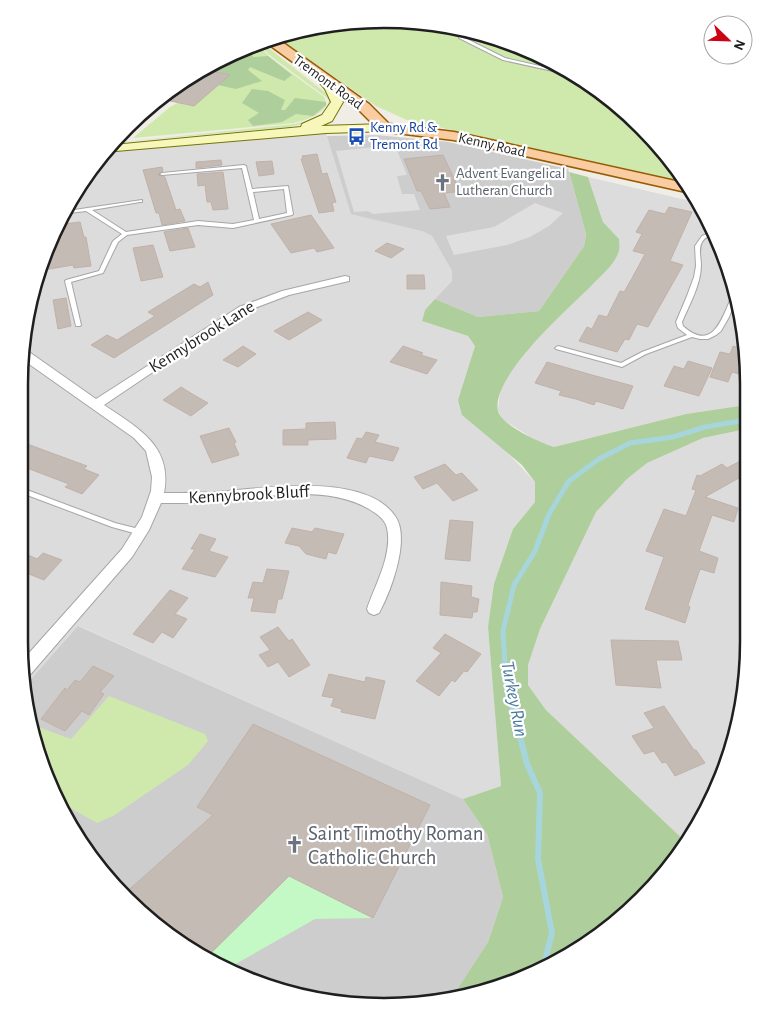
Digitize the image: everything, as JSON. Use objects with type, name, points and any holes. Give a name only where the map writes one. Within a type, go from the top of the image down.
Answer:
[{"type":"main road","name":"Tremont Road","points":[[276,44],[364,107],[385,128]]},
{"type":"main road","points":[[272,133],[318,123],[330,114],[338,102],[337,96],[318,74]]},
{"type":"main road","points":[[318,74],[383,114],[454,136]]},
{"type":"main road","name":"Kenny Road","points":[[117,148],[272,133],[326,129],[385,128],[454,136],[681,187]]},
{"type":"street","name":"Kennybrook Lane","points":[[97,404],[248,305],[292,290],[345,278]]},
{"type":"street","points":[[28,664],[127,552],[142,532],[152,515],[156,498],[158,472],[152,450],[139,435],[29,357]]},
{"type":"street","name":"Kennybrook Bluff","points":[[156,498],[214,497],[306,490],[338,494],[383,509],[394,527],[394,546],[374,609]]},
{"type":"lane","points":[[460,37],[504,59],[553,70]]},
{"type":"lane","points":[[162,174],[244,166],[258,221]]},
{"type":"lane","points":[[78,325],[68,281],[101,272],[116,241],[125,234],[198,223],[233,226],[290,214],[286,187],[250,190]]},
{"type":"lane","points":[[72,212],[140,201]]},
{"type":"lane","points":[[87,209],[125,234]]},
{"type":"lane","points":[[708,235],[702,238],[698,244],[696,251],[699,265],[697,279],[679,322],[680,327],[692,335],[708,337],[717,334],[731,304]]},
{"type":"lane","points":[[558,348],[622,365],[644,353],[692,335]]},
{"type":"lane","points":[[28,492],[114,525],[142,532]]},
{"type":"shaded area","points":[[326,131],[327,136],[422,231],[432,236],[452,271],[452,281],[425,310],[422,321],[468,336],[475,346],[458,400],[535,482],[535,502],[513,529],[488,627],[501,786],[463,799],[79,626],[30,681],[28,665],[28,361],[34,314],[46,269],[64,226],[88,186],[115,150]]},
{"type":"shaded area","points":[[376,135],[448,142],[568,169],[586,234],[584,246],[539,311],[478,317],[435,299],[452,281],[452,271],[432,236],[422,231],[351,214],[327,136]]},
{"type":"shaded area","points":[[395,145],[407,175],[397,176],[402,194],[414,194],[420,210],[373,214],[368,211],[354,212],[336,151]]},
{"type":"shaded area","points":[[588,177],[690,201],[704,226],[722,269],[734,314],[740,361],[740,406],[686,414],[554,447],[537,441],[502,419],[498,410],[500,391],[511,370],[533,343],[609,267],[619,239],[603,222]]},
{"type":"shaded area","points":[[535,203],[563,213],[549,226],[530,237],[507,245],[454,255],[446,236],[494,227]]},
{"type":"shaded area","points":[[740,430],[740,665],[734,712],[722,757],[704,800],[681,838],[546,710],[528,685],[528,665],[540,629],[596,512],[627,479],[647,463],[703,438]]},
{"type":"shaded area","points":[[78,626],[463,799],[487,834],[503,897],[488,942],[457,991],[407,998],[361,998],[314,992],[269,980],[226,962],[167,925],[116,877],[101,859],[75,820],[64,800],[46,757],[34,712],[30,680]]},
{"type":"green space","points":[[361,28],[407,28],[454,34],[499,46],[542,64],[601,101],[636,132],[676,180],[407,120],[376,106],[284,42],[314,34]]},
{"type":"green space","points":[[267,47],[331,97],[333,101],[328,107],[329,100],[326,97],[263,49]]},
{"type":"green space","points":[[262,49],[271,58],[324,97],[327,105],[312,117],[294,123],[133,138],[170,107],[229,75],[225,65]]},
{"type":"green space","points":[[251,54],[253,57],[268,56],[292,75],[284,81],[250,67],[248,70],[262,81],[236,89],[218,85],[229,75],[213,71]]},
{"type":"green space","points":[[252,89],[268,91],[285,100],[281,110],[285,110],[295,98],[326,102],[326,105],[313,116],[296,114],[282,122],[253,126],[248,120],[259,113],[242,103]]},
{"type":"green space","points":[[328,112],[311,122],[289,127],[122,142],[295,124],[316,118]]},
{"type":"green space","points":[[569,172],[588,177],[603,222],[619,239],[619,250],[615,260],[607,270],[549,327],[518,363],[506,380],[499,397],[498,411],[501,417],[514,428],[554,447],[686,414],[740,406],[740,430],[703,438],[647,463],[627,479],[596,512],[540,629],[528,665],[528,685],[546,710],[681,838],[667,859],[636,894],[601,925],[582,938],[542,962],[499,980],[456,991],[488,942],[503,897],[487,834],[463,799],[501,786],[488,627],[494,584],[513,529],[535,502],[535,482],[522,465],[462,415],[458,400],[475,346],[468,336],[422,321],[425,310],[435,299],[478,317],[539,311],[584,246],[586,234]]},
{"type":"green space","points":[[109,696],[205,734],[208,741],[188,765],[113,816],[97,823],[67,806],[46,757],[38,727],[71,739]]},
{"type":"green space","points":[[289,876],[373,918],[315,919],[234,965],[211,954]]},
{"type":"building","points":[[213,71],[230,75],[194,106],[168,100],[206,75]]},
{"type":"building","points":[[317,154],[322,174],[327,173],[336,202],[332,203],[334,211],[319,213],[301,159],[303,159],[302,156]]},
{"type":"building","name":"Advent Evangelical Lutheran Church","points":[[443,155],[459,189],[454,190],[455,192],[444,193],[450,207],[430,209],[421,191],[417,191],[404,159]]},
{"type":"building","points":[[221,160],[222,165],[196,168],[196,162]]},
{"type":"building","points":[[272,161],[274,174],[259,176],[256,162]]},
{"type":"building","points":[[162,167],[163,171],[158,175],[165,177],[176,210],[180,209],[185,221],[162,225],[159,213],[156,213],[143,170]]},
{"type":"building","points":[[223,172],[228,209],[213,210],[211,202],[207,202],[205,185],[198,186],[197,174]]},
{"type":"building","points":[[669,207],[692,212],[670,261],[683,265],[648,327],[637,324],[629,340],[625,339],[617,352],[579,341],[587,327],[592,329],[599,315],[607,317],[620,291],[624,292],[645,254],[633,251],[642,234],[636,232],[649,210],[665,214]]},
{"type":"building","points":[[311,215],[334,248],[317,252],[314,248],[291,253],[271,224]]},
{"type":"building","points":[[80,222],[84,237],[86,237],[91,266],[74,268],[73,265],[46,270],[63,228],[65,228],[65,224]]},
{"type":"building","points":[[188,228],[195,247],[170,251],[164,232]]},
{"type":"building","points":[[387,243],[404,249],[391,258],[375,251]]},
{"type":"building","points":[[153,245],[163,277],[141,281],[133,248]]},
{"type":"building","points":[[407,275],[424,275],[425,289],[407,289]]},
{"type":"building","points":[[208,282],[213,295],[114,358],[91,345],[107,335],[117,340],[155,316],[148,312],[194,284],[200,287]]},
{"type":"building","points":[[66,298],[71,326],[58,329],[53,300]]},
{"type":"building","points":[[308,312],[322,320],[289,340],[274,331]]},
{"type":"building","points":[[243,346],[256,354],[238,367],[223,360]]},
{"type":"building","points":[[403,346],[437,360],[427,374],[390,362]]},
{"type":"building","points":[[733,346],[738,348],[740,374],[732,372],[728,382],[710,377],[720,352],[730,354]]},
{"type":"building","points":[[688,361],[712,368],[699,396],[664,386],[674,366],[684,369]]},
{"type":"building","points":[[547,362],[633,386],[623,409],[596,401],[594,405],[559,395],[561,391],[535,383]]},
{"type":"building","points":[[181,387],[208,403],[191,416],[163,400]]},
{"type":"building","points":[[335,422],[336,439],[308,440],[308,445],[283,445],[283,430],[306,429],[306,423]]},
{"type":"building","points":[[229,428],[236,442],[234,443],[239,455],[212,463],[200,436]]},
{"type":"building","points":[[366,432],[379,435],[375,442],[399,448],[393,461],[369,456],[366,463],[347,458],[357,438],[362,439]]},
{"type":"building","points":[[28,444],[87,466],[84,469],[99,475],[82,494],[65,487],[69,484],[28,468]]},
{"type":"building","points":[[740,461],[740,477],[705,497],[738,508],[734,522],[712,515],[699,551],[718,558],[714,573],[700,569],[688,605],[690,607],[685,623],[645,609],[664,557],[646,551],[664,509],[686,516],[696,490],[692,489],[697,475],[700,476],[722,464],[727,468]]},
{"type":"building","points":[[445,464],[456,475],[462,473],[478,490],[453,501],[437,483],[423,489],[414,477]]},
{"type":"building","points":[[450,520],[473,522],[470,561],[445,559]]},
{"type":"building","points":[[292,528],[312,532],[315,528],[344,534],[336,554],[328,552],[326,559],[306,554],[299,546],[285,543]]},
{"type":"building","points":[[200,534],[216,539],[209,551],[228,557],[215,577],[182,569],[195,549],[191,549]]},
{"type":"building","points":[[43,553],[62,560],[44,580],[28,574],[28,555],[37,559]]},
{"type":"building","points":[[267,569],[289,571],[282,599],[278,599],[275,613],[251,611],[254,598],[248,598],[253,582],[263,583]]},
{"type":"building","points":[[441,582],[472,586],[471,597],[479,599],[477,612],[473,612],[472,618],[440,615]]},
{"type":"building","points":[[170,590],[188,598],[175,614],[187,619],[173,638],[162,632],[153,643],[133,634]]},
{"type":"building","points":[[278,627],[289,641],[292,639],[310,665],[289,677],[278,662],[268,667],[259,655],[270,650],[260,637]]},
{"type":"building","points":[[445,634],[481,654],[467,672],[464,671],[455,682],[452,680],[439,696],[416,681],[441,653],[433,648]]},
{"type":"building","points":[[611,640],[678,641],[682,660],[656,660],[661,688],[616,685]]},
{"type":"building","points":[[93,666],[114,676],[100,692],[104,694],[89,715],[82,711],[65,731],[41,719],[65,688],[67,690],[75,680],[80,682]]},
{"type":"building","points":[[329,674],[365,682],[366,677],[385,681],[375,719],[341,712],[342,709],[331,706],[334,698],[322,696]]},
{"type":"building","points":[[664,706],[705,763],[675,776],[666,762],[662,763],[654,751],[644,754],[632,736],[654,728],[644,713]]},
{"type":"building","name":"Saint Timothy Roman Catholic Church","points":[[253,724],[430,805],[373,918],[289,876],[211,954],[167,925],[128,890],[213,815],[197,807]]},
{"type":"waterway","name":"Turkey Run","points":[[505,667],[503,631],[514,585],[535,551],[549,514],[569,481],[599,459],[630,443],[673,437],[705,427],[740,421]]},
{"type":"waterway","name":"Turkey Run","points":[[505,665],[506,682],[527,764],[540,793],[538,859],[552,933],[545,960]]},
{"type":"place","name":"Kenny Rd & Tremont Rd","points":[[356,136]]},
{"type":"place","name":"Advent Evangelical Lutheran Church","points":[[442,182]]},
{"type":"place","name":"Saint Timothy Roman Catholic Church","points":[[294,845]]}]
